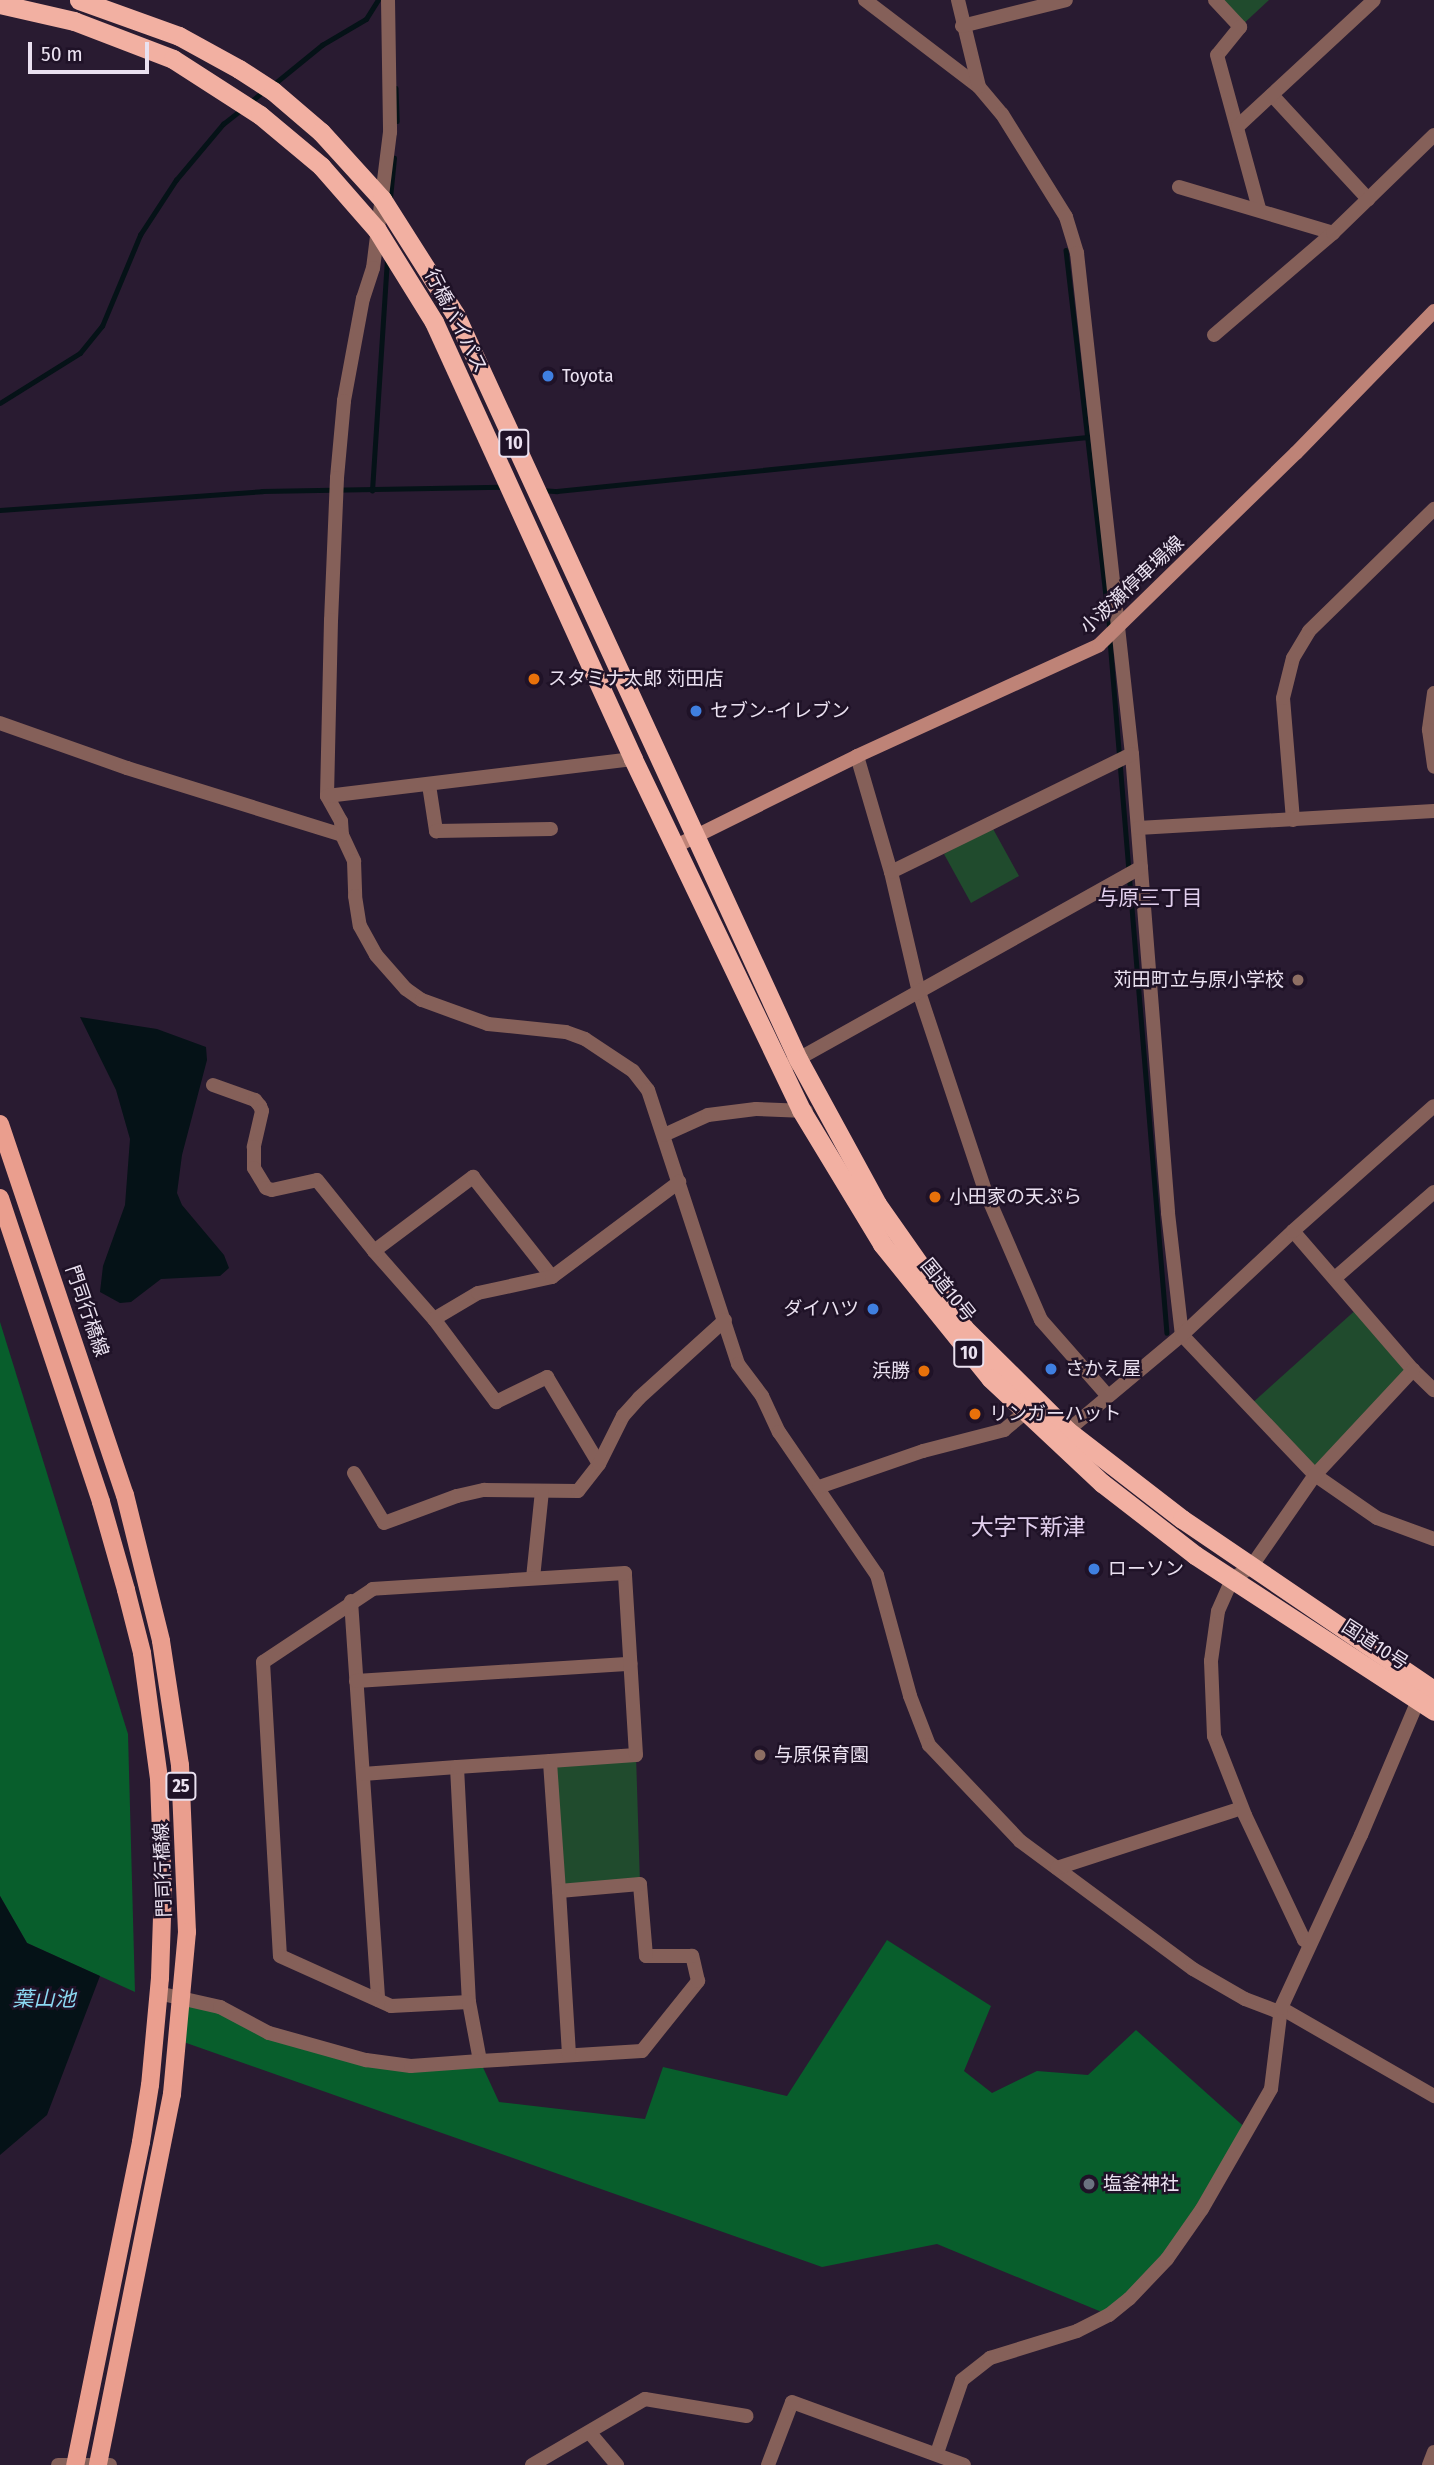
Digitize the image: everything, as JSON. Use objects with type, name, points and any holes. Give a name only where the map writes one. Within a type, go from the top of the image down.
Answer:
[{"type":"highway","name":"行橋バイパス","points":[[79,0],[179,36],[240,69],[273,91],[321,132],[383,199],[456,314],[696,835]]},
{"type":"highway","name":"行橋バイパス","points":[[0,4],[74,21],[173,59],[270,124],[321,166],[377,230],[434,322],[633,759],[676,846]]},
{"type":"highway","name":"国道10号","points":[[696,835],[789,1064],[801,1110],[881,1244],[990,1378],[1024,1413],[1251,1567],[1429,1700]]},
{"type":"highway","name":"国道10号","points":[[676,846],[789,1064],[827,1117],[877,1204],[964,1328],[1102,1483],[1232,1579],[1429,1700]]},
{"type":"main road","name":"小波瀬停車場線","points":[[676,846],[857,756],[1100,645],[1434,311]]},
{"type":"main road","name":"門司行橋線","points":[[0,1124],[125,1495],[161,1641],[180,1765],[187,1932],[172,2094],[102,2464]]},
{"type":"main road","name":"門司行橋線","points":[[0,1198],[101,1502],[142,1653],[159,1779],[163,1887],[159,1993],[141,2142],[69,2464]]},
{"type":"street","points":[[388,0],[390,132],[383,199],[373,268],[349,363],[337,478],[327,796],[341,821],[342,835],[354,861],[355,896],[360,926],[376,956],[406,989],[422,1000],[488,1024],[566,1032],[585,1039],[633,1071],[648,1090],[738,1364],[762,1396],[779,1432],[877,1575],[910,1696],[929,1745],[1020,1841],[1193,1969],[1245,1999],[1276,2011],[1281,2008]]},
{"type":"street","points":[[865,0],[979,87],[1002,114],[1066,217],[1077,253],[1120,627],[1154,1000],[1168,1213],[1182,1335],[1315,1475],[1377,1518],[1434,1539]]},
{"type":"street","points":[[958,0],[962,26],[979,87]]},
{"type":"street","points":[[962,26],[1066,0]]},
{"type":"street","points":[[1215,0],[1240,27],[1217,55],[1259,209]]},
{"type":"street","points":[[1238,126],[1374,0]]},
{"type":"street","points":[[1272,95],[1368,199]]},
{"type":"street","points":[[1214,335],[1333,233],[1434,135]]},
{"type":"street","points":[[1179,187],[1333,233]]},
{"type":"street","points":[[1293,820],[1283,698],[1293,658],[1309,631],[1434,509]]},
{"type":"street","points":[[1434,693],[1429,730],[1434,766]]},
{"type":"street","points":[[0,723],[127,768],[342,835]]},
{"type":"street","points":[[891,872],[1132,754]]},
{"type":"street","points":[[857,756],[891,872],[919,992],[986,1193],[1041,1320],[1108,1396]]},
{"type":"street","points":[[327,796],[633,759]]},
{"type":"street","points":[[429,785],[436,831],[551,829]]},
{"type":"street","points":[[1138,828],[1434,811]]},
{"type":"street","points":[[789,1064],[1140,867]]},
{"type":"street","points":[[213,1085],[255,1100],[260,1106],[262,1111],[254,1147],[254,1168],[260,1182],[272,1190],[317,1180],[374,1251],[434,1319],[496,1402],[547,1377],[599,1464]]},
{"type":"street","points":[[1061,1436],[1182,1335],[1293,1231],[1434,1106]]},
{"type":"street","points":[[664,1135],[708,1115],[756,1110],[801,1110],[827,1117]]},
{"type":"street","points":[[374,1251],[473,1177],[552,1277]]},
{"type":"street","points":[[434,1319],[478,1293],[552,1277],[679,1182]]},
{"type":"street","points":[[1335,1278],[1434,1192]]},
{"type":"street","points":[[1293,1231],[1413,1370],[1434,1390]]},
{"type":"street","points":[[354,1473],[384,1523],[457,1496],[484,1490],[578,1491],[599,1464],[623,1416],[639,1398],[725,1320]]},
{"type":"street","points":[[1311,1940],[1304,1940],[1242,1808],[1214,1736],[1212,1673],[1218,1611],[1232,1579],[1251,1567],[1315,1475],[1413,1370]]},
{"type":"street","points":[[819,1487],[923,1451],[1004,1430],[1024,1413]]},
{"type":"street","points":[[533,1578],[542,1490]]},
{"type":"street","points":[[363,1774],[636,1755],[625,1573],[373,1589],[263,1662],[280,1956],[391,2006],[469,2002]]},
{"type":"street","points":[[352,1601],[378,2000]]},
{"type":"street","points":[[356,1681],[630,1664]]},
{"type":"street","points":[[937,2453],[961,2380],[990,2358],[1077,2331],[1109,2315],[1129,2299],[1167,2259],[1234,2159],[1271,2089],[1281,2008],[1311,1940],[1429,1700]]},
{"type":"street","points":[[550,1760],[569,2055]]},
{"type":"street","points":[[457,1767],[469,2002],[480,2061]]},
{"type":"street","points":[[1057,1868],[1242,1808]]},
{"type":"street","points":[[159,1993],[220,2007],[268,2033],[366,2060],[411,2066],[642,2051],[698,1982],[692,1956],[646,1956],[640,1884],[559,1891]]},
{"type":"street","points":[[1281,2008],[1434,2095]]},
{"type":"street","points":[[532,2465],[645,2399],[747,2416]]},
{"type":"street","points":[[768,2465],[792,2402],[964,2465]]},
{"type":"street","points":[[590,2433],[617,2465]]},
{"type":"street","points":[[1429,2465],[1434,2452]]},
{"type":"street","points":[[69,2464],[102,2464]]},
{"type":"green space","points":[[1215,0],[1269,0],[1240,27]]},
{"type":"green space","points":[[992,827],[1019,876],[971,903],[944,854]]},
{"type":"green space","points":[[1359,1307],[1413,1370],[1315,1475],[1250,1405]]},
{"type":"green space","points":[[0,1322],[128,1734],[135,1992],[27,1943],[0,1896]]},
{"type":"green space","points":[[636,1755],[640,1884],[559,1891],[550,1761]]},
{"type":"green space","points":[[887,1940],[991,2006],[964,2071],[992,2093],[1037,2071],[1088,2075],[1136,2030],[1249,2131],[1202,2209],[1109,2315],[937,2244],[822,2267],[175,2039],[182,1998],[269,2033],[366,2060],[480,2061],[499,2102],[645,2119],[663,2067],[787,2096]]},
{"type":"water","points":[[80,1017],[157,1029],[206,1047],[207,1060],[182,1155],[177,1193],[182,1205],[224,1255],[229,1268],[220,1276],[161,1279],[131,1302],[120,1303],[100,1292],[103,1266],[125,1205],[130,1139],[116,1090]]},
{"type":"water","name":"葉山池","points":[[0,1896],[27,1943],[100,1976],[47,2115],[0,2155]]},
{"type":"waterway","points":[[274,84],[322,45],[366,19],[378,0]]},
{"type":"waterway","points":[[396,88],[397,121]]},
{"type":"waterway","points":[[249,103],[264,91]]},
{"type":"waterway","points":[[0,403],[80,353],[102,326],[140,235],[176,180],[223,124],[242,109]]},
{"type":"waterway","points":[[390,198],[394,158]]},
{"type":"waterway","points":[[1066,250],[1110,631]]},
{"type":"waterway","points":[[372,491],[387,259]]},
{"type":"waterway","points":[[541,490],[557,491],[1087,437]]},
{"type":"waterway","points":[[0,510],[262,491],[501,487]]},
{"type":"waterway","points":[[1110,640],[1167,1333]]},
{"type":"place","name":"Toyota","points":[[548,376]]},
{"type":"place","name":"スタミナ太郎 苅田店","points":[[534,679]]},
{"type":"place","name":"セブン-イレブン","points":[[696,711]]},
{"type":"place","name":"苅田町立与原小学校","points":[[1298,980]]},
{"type":"place","name":"小田家の天ぷら","points":[[935,1197]]},
{"type":"place","name":"ダイハツ","points":[[873,1309]]},
{"type":"place","name":"さかえ屋","points":[[1051,1369]]},
{"type":"place","name":"浜勝","points":[[924,1371]]},
{"type":"place","name":"リンガーハット","points":[[975,1414]]},
{"type":"place","name":"ローソン","points":[[1094,1569]]},
{"type":"place","name":"与原保育園","points":[[760,1755]]},
{"type":"place","name":"塩釜神社","points":[[1089,2184]]},
{"type":"district","name":"与原三丁目","points":[[1150,898]]},
{"type":"district","name":"大字下新津","points":[[1028,1527]]}]
